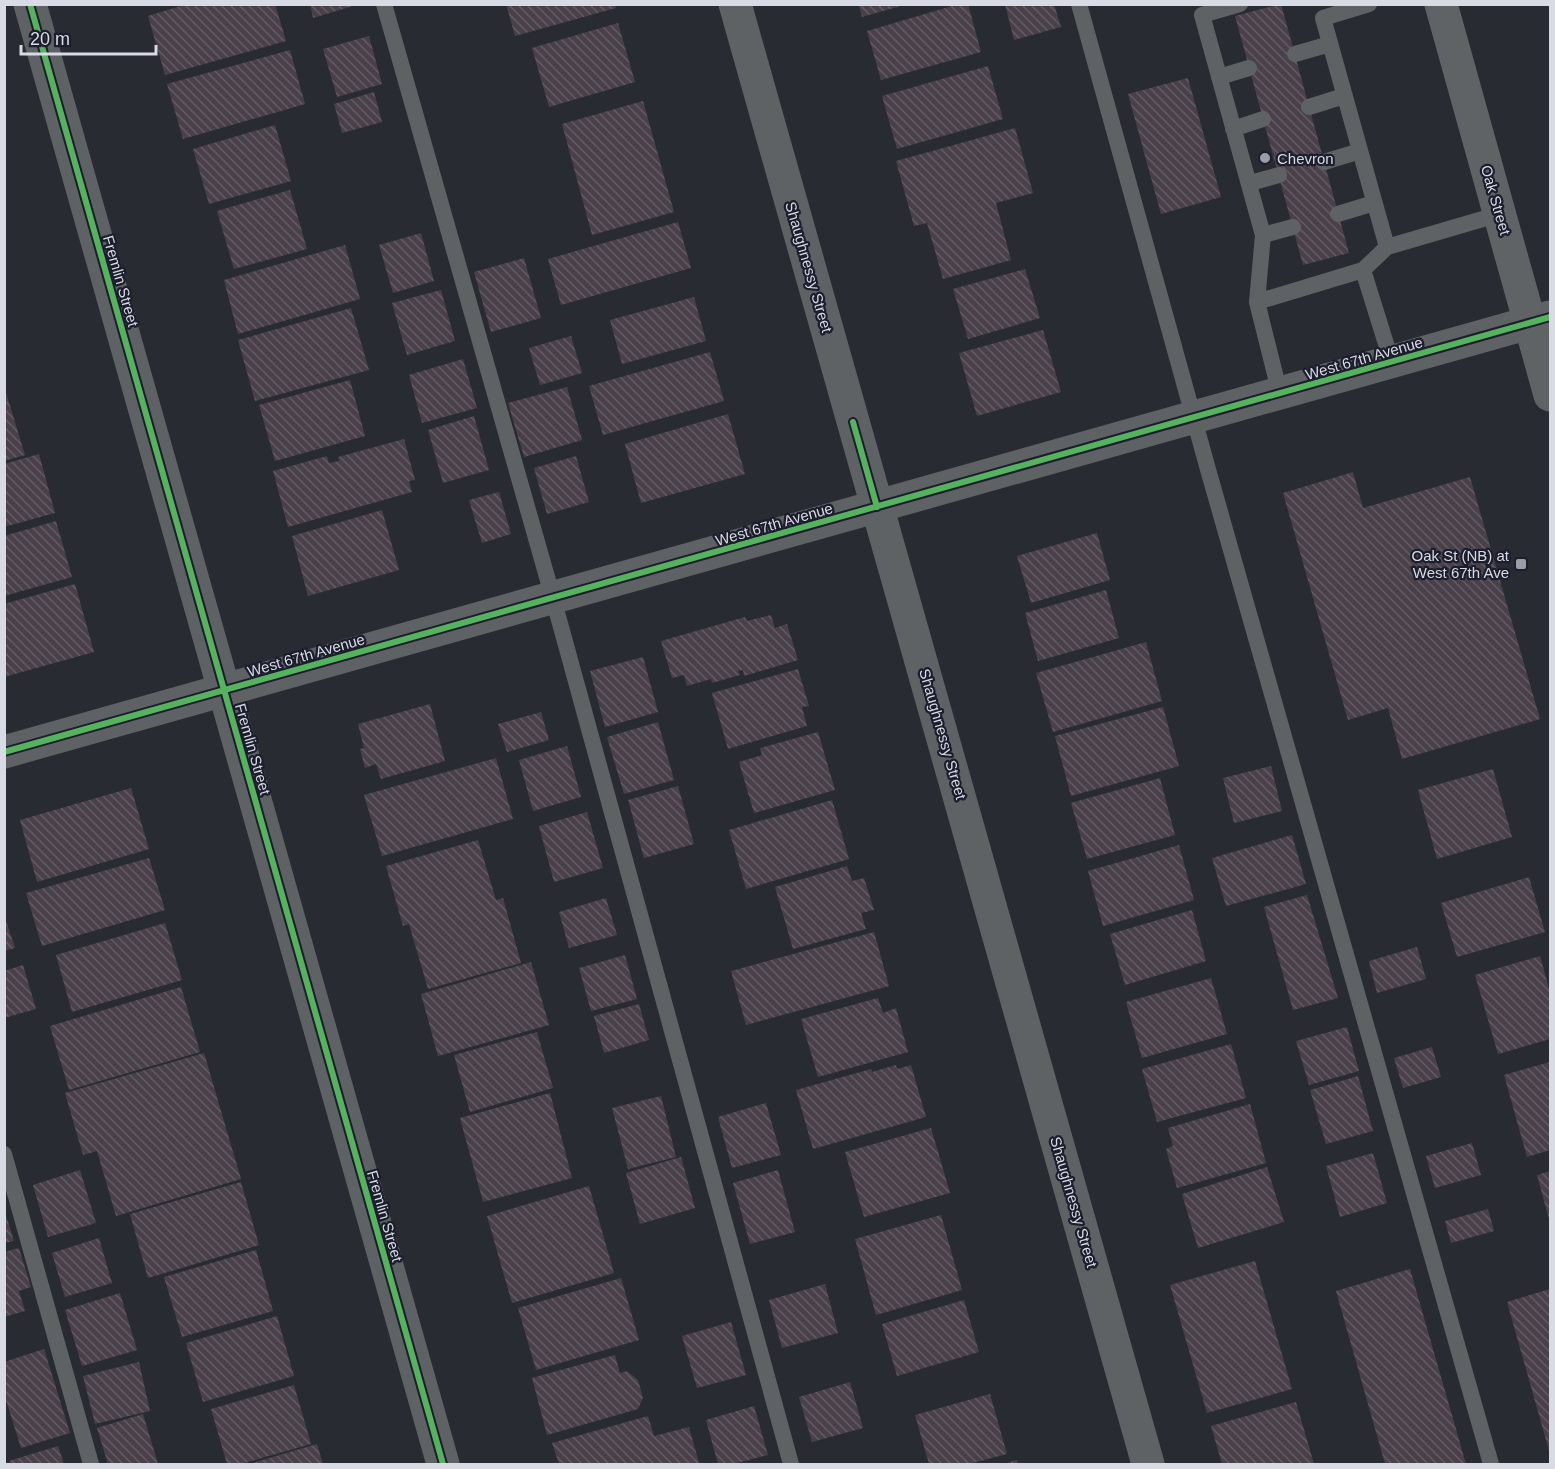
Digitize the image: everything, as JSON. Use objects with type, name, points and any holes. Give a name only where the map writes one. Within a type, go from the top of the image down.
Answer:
[{"type":"main road","name":"Oak Street","points":[[1441,4],[1500,214],[1540,320],[1551,394]]},
{"type":"street","name":"Fremlin Street","points":[[30,4],[443,1464]]},
{"type":"street","name":"Shaughnessy Street","points":[[735,4],[1148,1464]]},
{"type":"street","name":"West 67th Avenue","points":[[4,752],[1540,320]]},
{"type":"lane","points":[[384,4],[553,598],[791,1464]]},
{"type":"lane","points":[[1079,4],[1194,419],[1491,1464]]},
{"type":"lane","points":[[1240,4],[1202,15],[1263,235],[1257,302],[1280,394]]},
{"type":"lane","points":[[1369,4],[1321,11],[1387,248]]},
{"type":"lane","points":[[1295,54],[1330,44]]},
{"type":"lane","points":[[1219,77],[1249,68]]},
{"type":"lane","points":[[1309,107],[1344,96]]},
{"type":"lane","points":[[1233,129],[1263,119]]},
{"type":"lane","points":[[1324,162],[1360,151]]},
{"type":"lane","points":[[1250,183],[1279,175]]},
{"type":"lane","points":[[1338,214],[1374,203]]},
{"type":"lane","points":[[1257,302],[1363,270],[1387,248],[1500,214]]},
{"type":"lane","points":[[1263,235],[1293,227]]},
{"type":"lane","points":[[1363,270],[1392,363]]},
{"type":"lane","points":[[4,1154],[91,1464]]},
{"type":"building","points":[[187,4],[275,4],[286,41],[165,75],[148,16]]},
{"type":"building","points":[[310,4],[356,4],[356,5],[313,18]]},
{"type":"building","points":[[506,4],[615,4],[616,8],[515,36]]},
{"type":"building","points":[[959,4],[968,4],[981,52],[881,80],[867,31]]},
{"type":"building","points":[[1005,4],[1054,4],[1061,27],[1014,40]]},
{"type":"building","points":[[1281,4],[1349,253],[1303,265],[1235,16]]},
{"type":"building","points":[[859,5],[904,5],[862,17]]},
{"type":"building","points":[[618,23],[635,82],[549,107],[532,48]]},
{"type":"building","points":[[369,36],[382,84],[337,97],[323,49]]},
{"type":"building","points":[[290,50],[305,104],[183,139],[167,84]]},
{"type":"building","points":[[988,66],[1003,119],[897,149],[882,96]]},
{"type":"building","points":[[1188,78],[1221,197],[1161,214],[1128,94]]},
{"type":"building","points":[[374,92],[382,122],[342,133],[334,104]]},
{"type":"building","points":[[643,101],[674,212],[592,235],[562,124]]},
{"type":"building","points":[[275,125],[291,181],[209,204],[193,149]]},
{"type":"building","points":[[1015,128],[1033,193],[996,203],[1011,260],[943,279],[927,223],[914,226],[896,161]]},
{"type":"building","points":[[290,190],[307,249],[234,269],[217,211]]},
{"type":"building","points":[[678,222],[691,268],[561,305],[548,259]]},
{"type":"building","points":[[421,233],[434,281],[393,293],[379,245]]},
{"type":"building","points":[[345,245],[360,299],[238,334],[224,280]]},
{"type":"building","points":[[524,258],[541,318],[491,332],[474,272]]},
{"type":"building","points":[[1025,269],[1040,318],[968,339],[953,289]]},
{"type":"building","points":[[441,290],[455,341],[407,355],[392,303]]},
{"type":"building","points":[[694,297],[706,341],[622,364],[610,320]]},
{"type":"building","points":[[351,308],[369,370],[255,401],[238,340]]},
{"type":"building","points":[[1043,330],[1061,392],[977,416],[959,353]]},
{"type":"building","points":[[571,336],[582,373],[540,385],[529,348]]},
{"type":"building","points":[[710,352],[724,401],[603,435],[589,386]]},
{"type":"building","points":[[463,359],[477,408],[422,423],[409,375]]},
{"type":"building","points":[[350,380],[365,436],[275,461],[259,405]]},
{"type":"building","points":[[4,386],[25,455],[4,461]]},
{"type":"building","points":[[567,387],[582,440],[524,457],[508,403]]},
{"type":"building","points":[[728,414],[745,474],[641,503],[625,444]]},
{"type":"building","points":[[474,416],[489,470],[443,483],[428,430]]},
{"type":"building","points":[[404,439],[415,480],[409,481],[412,492],[288,527],[273,471],[327,456],[329,463],[339,461],[338,457]]},
{"type":"building","points":[[39,454],[55,513],[4,527],[4,464]]},
{"type":"building","points":[[576,456],[589,502],[547,514],[534,468]]},
{"type":"building","points":[[1353,472],[1363,508],[1470,477],[1540,719],[1402,759],[1388,708],[1348,720],[1283,493]]},
{"type":"building","points":[[499,492],[511,534],[482,543],[469,500]]},
{"type":"building","points":[[382,510],[399,570],[308,596],[292,536]]},
{"type":"building","points":[[56,521],[72,577],[4,596],[4,536]]},
{"type":"building","points":[[1097,533],[1110,580],[1031,603],[1017,556]]},
{"type":"building","points":[[75,584],[94,652],[4,677],[4,604]]},
{"type":"building","points":[[1106,590],[1119,638],[1038,661],[1025,613]]},
{"type":"building","points":[[771,615],[775,628],[787,624],[798,660],[744,676],[743,670],[738,671],[740,675],[712,683],[711,679],[687,686],[684,675],[672,678],[661,641],[745,617],[747,621]]},
{"type":"building","points":[[1146,642],[1162,701],[1053,732],[1036,673]]},
{"type":"building","points":[[643,657],[658,712],[605,727],[590,671]]},
{"type":"building","points":[[798,669],[809,706],[802,707],[807,726],[728,749],[712,693]]},
{"type":"building","points":[[430,704],[445,761],[381,779],[376,764],[365,768],[360,749],[364,748],[358,724]]},
{"type":"building","points":[[1163,707],[1179,766],[1071,796],[1055,736]]},
{"type":"building","points":[[541,712],[549,740],[507,752],[498,724]]},
{"type":"building","points":[[658,722],[674,780],[624,794],[607,737]]},
{"type":"building","points":[[818,732],[835,790],[754,813],[739,762],[762,755],[760,748]]},
{"type":"building","points":[[567,746],[581,797],[533,811],[519,760]]},
{"type":"building","points":[[496,758],[513,819],[382,856],[364,795]]},
{"type":"building","points":[[1271,766],[1282,811],[1234,823],[1223,778]]},
{"type":"building","points":[[1493,769],[1512,837],[1437,859],[1418,790]]},
{"type":"building","points":[[1160,778],[1175,835],[1087,859],[1071,803]]},
{"type":"building","points":[[678,786],[694,844],[644,858],[628,800]]},
{"type":"building","points":[[131,788],[149,849],[37,882],[20,820]]},
{"type":"building","points":[[832,800],[849,859],[746,889],[729,830]]},
{"type":"building","points":[[587,812],[603,868],[554,882],[539,826]]},
{"type":"building","points":[[1292,835],[1306,884],[1226,906],[1212,858]]},
{"type":"building","points":[[478,840],[496,900],[503,898],[521,963],[428,989],[409,924],[403,926],[386,866]]},
{"type":"building","points":[[1179,845],[1194,900],[1103,926],[1088,871]]},
{"type":"building","points":[[149,858],[165,910],[42,946],[26,893]]},
{"type":"building","points":[[847,866],[852,881],[864,878],[874,910],[861,913],[866,929],[793,949],[775,887]]},
{"type":"building","points":[[1529,877],[1545,932],[1457,957],[1441,903]]},
{"type":"building","points":[[1307,895],[1338,998],[1293,1010],[1264,907]]},
{"type":"building","points":[[606,898],[617,935],[569,948],[559,912]]},
{"type":"building","points":[[1192,910],[1206,961],[1125,985],[1110,934]]},
{"type":"building","points":[[4,915],[15,948],[4,951]]},
{"type":"building","points":[[165,923],[182,980],[72,1012],[56,955]]},
{"type":"building","points":[[874,932],[889,986],[746,1025],[731,971]]},
{"type":"building","points":[[1417,947],[1426,979],[1377,993],[1369,961]]},
{"type":"building","points":[[625,955],[637,999],[591,1011],[579,968]]},
{"type":"building","points":[[1540,956],[1550,992],[1550,1039],[1498,1054],[1475,975]]},
{"type":"building","points":[[531,962],[549,1025],[438,1056],[421,994]]},
{"type":"building","points":[[23,965],[36,1009],[4,1018],[4,971]]},
{"type":"building","points":[[1211,978],[1227,1034],[1142,1058],[1126,1002]]},
{"type":"building","points":[[181,987],[200,1052],[69,1090],[50,1026]]},
{"type":"building","points":[[878,998],[883,1013],[896,1008],[908,1052],[818,1077],[801,1019]]},
{"type":"building","points":[[639,1004],[649,1040],[604,1053],[594,1016]]},
{"type":"building","points":[[1347,1027],[1359,1071],[1309,1085],[1296,1041]]},
{"type":"building","points":[[537,1032],[553,1088],[470,1112],[454,1055]]},
{"type":"building","points":[[1231,1044],[1246,1098],[1157,1122],[1142,1069]]},
{"type":"building","points":[[1432,1047],[1441,1077],[1403,1088],[1394,1058]]},
{"type":"building","points":[[204,1053],[241,1179],[116,1216],[97,1151],[83,1155],[65,1093]]},
{"type":"building","points":[[1550,1062],[1550,1150],[1527,1157],[1504,1075]]},
{"type":"building","points":[[896,1065],[897,1069],[911,1065],[926,1117],[813,1149],[796,1090],[871,1069],[872,1072]]},
{"type":"building","points":[[1358,1076],[1373,1131],[1326,1144],[1310,1090]]},
{"type":"building","points":[[550,1093],[572,1178],[483,1202],[460,1118]]},
{"type":"building","points":[[661,1096],[676,1157],[628,1169],[612,1108]]},
{"type":"building","points":[[766,1103],[781,1155],[732,1168],[718,1117]]},
{"type":"building","points":[[1250,1104],[1266,1163],[1177,1188],[1166,1149],[1173,1146],[1168,1128]]},
{"type":"building","points":[[931,1128],[950,1193],[864,1217],[845,1152]]},
{"type":"building","points":[[1472,1143],[1481,1175],[1435,1188],[1426,1156]]},
{"type":"building","points":[[1373,1153],[1387,1203],[1340,1217],[1326,1166]]},
{"type":"building","points":[[681,1157],[695,1208],[640,1224],[626,1173]]},
{"type":"building","points":[[1267,1167],[1284,1222],[1198,1248],[1182,1194]]},
{"type":"building","points":[[80,1170],[96,1223],[48,1237],[33,1185]]},
{"type":"building","points":[[778,1170],[795,1232],[750,1244],[733,1183]]},
{"type":"building","points":[[1550,1171],[1550,1223],[1537,1175]]},
{"type":"building","points":[[241,1182],[259,1245],[148,1278],[130,1214]]},
{"type":"building","points":[[589,1186],[614,1273],[512,1303],[487,1216]]},
{"type":"building","points":[[4,1209],[14,1241],[4,1243]]},
{"type":"building","points":[[1488,1209],[1494,1231],[1451,1243],[1445,1221]]},
{"type":"building","points":[[941,1215],[962,1290],[876,1315],[855,1239]]},
{"type":"building","points":[[99,1238],[112,1283],[65,1297],[52,1253]]},
{"type":"building","points":[[19,1248],[31,1287],[19,1291],[25,1311],[4,1317],[4,1252]]},
{"type":"building","points":[[256,1250],[273,1311],[182,1337],[164,1277]]},
{"type":"building","points":[[1255,1261],[1292,1389],[1207,1413],[1170,1285]]},
{"type":"building","points":[[1410,1269],[1466,1464],[1385,1464],[1336,1291]]},
{"type":"building","points":[[621,1278],[639,1340],[536,1370],[518,1308]]},
{"type":"building","points":[[825,1284],[838,1333],[782,1348],[769,1300]]},
{"type":"building","points":[[1550,1289],[1550,1454],[1507,1302]]},
{"type":"building","points":[[120,1293],[137,1350],[82,1366],[65,1310]]},
{"type":"building","points":[[964,1300],[979,1352],[897,1376],[882,1324]]},
{"type":"building","points":[[277,1316],[294,1376],[203,1402],[186,1343]]},
{"type":"building","points":[[731,1322],[746,1375],[697,1388],[682,1336]]},
{"type":"building","points":[[44,1349],[70,1433],[21,1448],[4,1394],[4,1362]]},
{"type":"building","points":[[615,1355],[620,1373],[627,1371],[638,1380],[643,1398],[638,1409],[547,1435],[532,1378]]},
{"type":"building","points":[[139,1362],[150,1411],[95,1424],[83,1376]]},
{"type":"building","points":[[850,1382],[863,1428],[812,1442],[799,1397]]},
{"type":"building","points":[[294,1385],[311,1444],[241,1464],[227,1464],[211,1409]]},
{"type":"building","points":[[990,1394],[1007,1454],[969,1464],[929,1464],[915,1415]]},
{"type":"building","points":[[1296,1402],[1314,1464],[1222,1464],[1211,1426]]},
{"type":"building","points":[[754,1406],[768,1455],[733,1464],[718,1464],[706,1420]]},
{"type":"building","points":[[143,1414],[158,1464],[108,1464],[97,1428]]},
{"type":"building","points":[[648,1416],[654,1436],[689,1427],[699,1463],[559,1464],[552,1443]]},
{"type":"building","points":[[317,1444],[323,1464],[249,1464]]},
{"type":"building","points":[[58,1446],[64,1464],[10,1464],[9,1461]]},
{"type":"building","points":[[1017,1460],[1018,1464],[1003,1464]]},
{"type":"cycle path","points":[[30,4],[443,1464]]},
{"type":"cycle path","points":[[4,752],[1550,317]]},
{"type":"cycle path","points":[[853,422],[877,507]]},
{"type":"place","name":"Chevron","points":[[1265,158]]},
{"type":"place","name":"Oak St (NB) at West 67th Ave","points":[[1521,564]]}]
